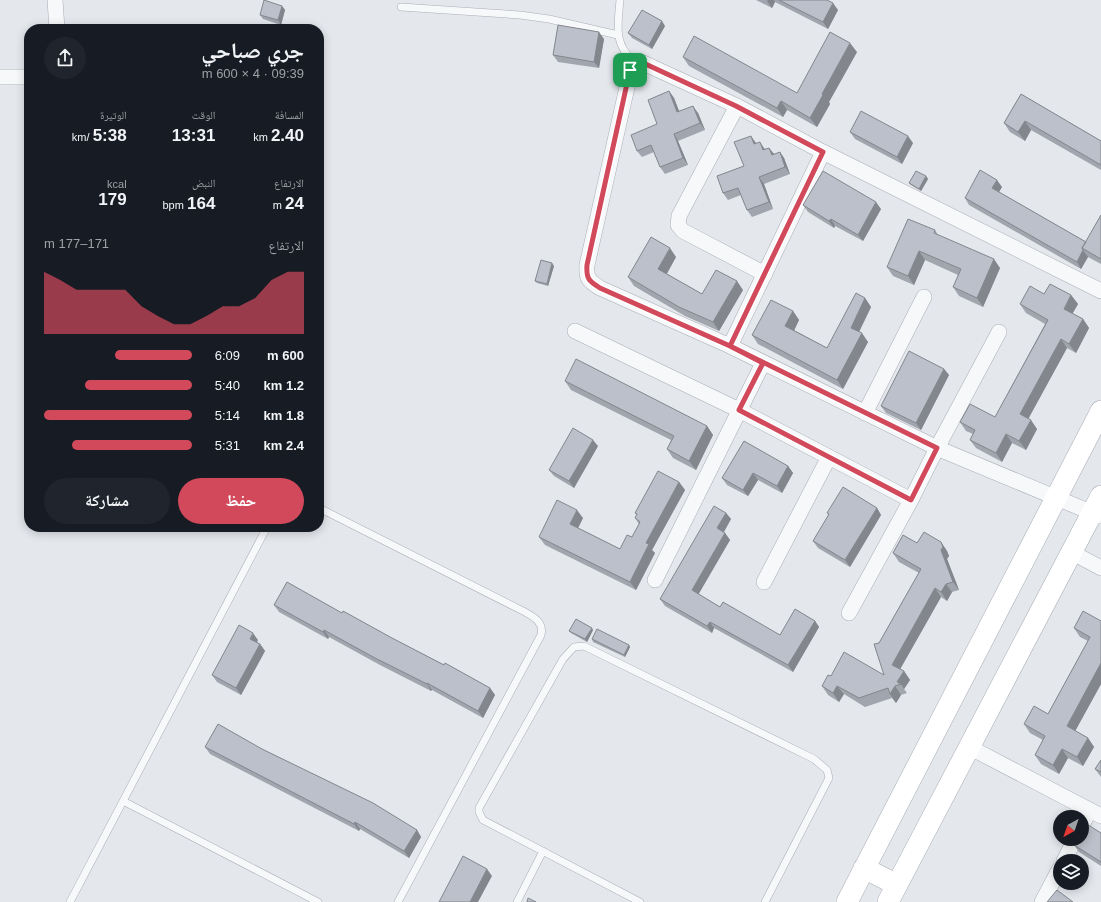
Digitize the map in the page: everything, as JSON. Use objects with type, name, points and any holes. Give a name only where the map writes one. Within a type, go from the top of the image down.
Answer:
[{"type":"street","points":[[55,0],[57,24]]},
{"type":"street","points":[[864,868],[892,894],[1071,552],[1098,508],[1057,498],[937,448],[730,346],[600,288],[590,282],[587,275],[587,265],[630,70],[634,61],[639,61],[736,106],[823,152],[1101,291]]},
{"type":"street","points":[[0,77],[24,78]]},
{"type":"street","points":[[736,106],[679,216],[678,225],[682,231],[765,274]]},
{"type":"street","points":[[730,346],[823,152]]},
{"type":"street","points":[[865,413],[924,297]]},
{"type":"street","points":[[575,331],[739,410],[911,500]]},
{"type":"street","points":[[849,614],[911,500],[998,332]]},
{"type":"street","points":[[655,580],[763,363]]},
{"type":"street","points":[[847,902],[1101,411]]},
{"type":"street","points":[[764,582],[829,457]]},
{"type":"street","points":[[1071,552],[1101,568]]},
{"type":"street","points":[[969,747],[1095,813]]},
{"type":"street","points":[[1042,902],[1053,881]]},
{"type":"lane","points":[[620,0],[618,35],[623,49],[634,61]]},
{"type":"lane","points":[[401,6],[520,15],[549,19],[618,35]]},
{"type":"lane","points":[[324,511],[524,611],[539,622],[542,629],[541,635],[398,902]]},
{"type":"lane","points":[[70,902],[264,532]]},
{"type":"lane","points":[[640,902],[483,820],[478,812],[563,659],[574,647],[584,646],[814,759],[827,770],[829,778],[765,902]]},
{"type":"lane","points":[[123,801],[318,902]]},
{"type":"lane","points":[[517,902],[543,851]]},
{"type":"building","points":[[264,0],[282,6],[278,20],[260,15]]},
{"type":"building","points":[[779,0],[827,0],[833,3],[823,22]]},
{"type":"building","points":[[642,10],[662,21],[649,45],[628,33]]},
{"type":"building","points":[[558,25],[599,32],[594,62],[553,55]]},
{"type":"building","points":[[830,32],[850,43],[810,118],[781,101],[777,108],[683,57],[694,36],[797,93]]},
{"type":"building","points":[[669,91],[677,112],[693,106],[700,123],[674,134],[683,158],[660,167],[651,145],[637,151],[631,135],[657,124],[648,100]]},
{"type":"building","points":[[1021,94],[1101,141],[1101,165],[1025,121],[1018,132],[1004,123]]},
{"type":"building","points":[[861,111],[908,136],[897,157],[850,132]]},
{"type":"building","points":[[751,136],[754,144],[760,142],[763,150],[769,148],[772,155],[780,152],[785,167],[759,177],[769,202],[747,210],[738,188],[723,193],[717,176],[744,166],[734,142]]},
{"type":"building","points":[[980,170],[997,180],[992,188],[1086,242],[1077,262],[965,198]]},
{"type":"building","points":[[823,171],[876,202],[858,235],[831,219],[829,221],[803,205]]},
{"type":"building","points":[[916,171],[926,176],[919,189],[909,183]]},
{"type":"building","points":[[1101,215],[1101,259],[1082,248]]},
{"type":"building","points":[[908,219],[935,230],[934,233],[994,259],[977,298],[953,287],[961,269],[919,251],[908,276],[887,267]]},
{"type":"building","points":[[651,237],[670,248],[658,269],[702,294],[716,270],[737,281],[713,322],[679,307],[628,277]]},
{"type":"building","points":[[541,260],[552,263],[547,284],[535,281]]},
{"type":"building","points":[[1050,284],[1071,295],[1064,309],[1083,319],[1069,344],[1061,339],[1020,414],[1031,420],[1019,441],[1006,434],[996,453],[970,440],[975,430],[960,422],[970,404],[995,417],[1048,320],[1020,304],[1030,286],[1044,294]]},
{"type":"building","points":[[856,293],[865,298],[851,328],[862,333],[837,380],[752,335],[771,300],[793,311],[785,326],[827,348]]},
{"type":"building","points":[[909,351],[944,369],[916,423],[881,406]]},
{"type":"building","points":[[576,359],[707,426],[689,461],[667,449],[674,436],[565,381]]},
{"type":"building","points":[[573,428],[593,440],[569,481],[549,470]]},
{"type":"building","points":[[744,441],[788,466],[777,486],[753,473],[743,490],[722,478]]},
{"type":"building","points":[[658,471],[679,482],[646,543],[649,544],[630,582],[539,537],[557,500],[577,510],[570,524],[620,549],[627,535],[632,537],[640,522],[635,518],[637,514],[635,513]]},
{"type":"building","points":[[843,487],[877,508],[845,560],[813,541],[829,514],[827,513]]},
{"type":"building","points":[[714,506],[726,513],[717,528],[725,533],[692,590],[720,607],[723,602],[780,635],[795,609],[815,621],[788,665],[710,622],[707,626],[660,599]]},
{"type":"building","points":[[924,532],[941,542],[943,547],[941,550],[953,582],[946,584],[941,592],[935,588],[892,665],[904,671],[897,682],[901,684],[895,686],[890,694],[888,688],[859,698],[837,686],[833,693],[822,686],[828,675],[831,676],[844,652],[884,675],[874,644],[879,643],[921,569],[893,553],[903,535],[917,543]]},
{"type":"building","points":[[287,582],[342,613],[343,611],[444,665],[445,663],[490,688],[478,711],[324,630],[323,632],[274,605]]},
{"type":"building","points":[[1083,611],[1101,621],[1101,663],[1067,726],[1088,738],[1077,757],[1062,749],[1053,765],[1035,755],[1045,736],[1024,724],[1034,706],[1048,714],[1090,637],[1074,628]]},
{"type":"building","points":[[576,619],[592,628],[585,639],[569,631]]},
{"type":"building","points":[[239,625],[253,633],[250,639],[260,644],[236,688],[212,675]]},
{"type":"building","points":[[597,629],[629,645],[624,655],[592,639]]},
{"type":"building","points":[[218,724],[262,749],[373,803],[417,830],[404,851],[355,822],[354,824],[205,747]]},
{"type":"building","points":[[1101,760],[1101,772],[1095,769]]},
{"type":"building","points":[[1089,826],[1101,833],[1101,862],[1076,846],[1089,846]]},
{"type":"building","points":[[463,856],[487,869],[470,902],[439,902]]},
{"type":"building","points":[[1057,890],[1073,902],[1047,902]]},
{"type":"building","points":[[528,898],[536,902],[527,902]]},
{"type":"route","points":[[630,70],[587,265],[587,275],[590,282],[600,288],[730,346],[937,448],[911,500],[739,410],[763,363],[730,346],[823,152],[736,106],[639,61],[634,61],[630,70]]}]
